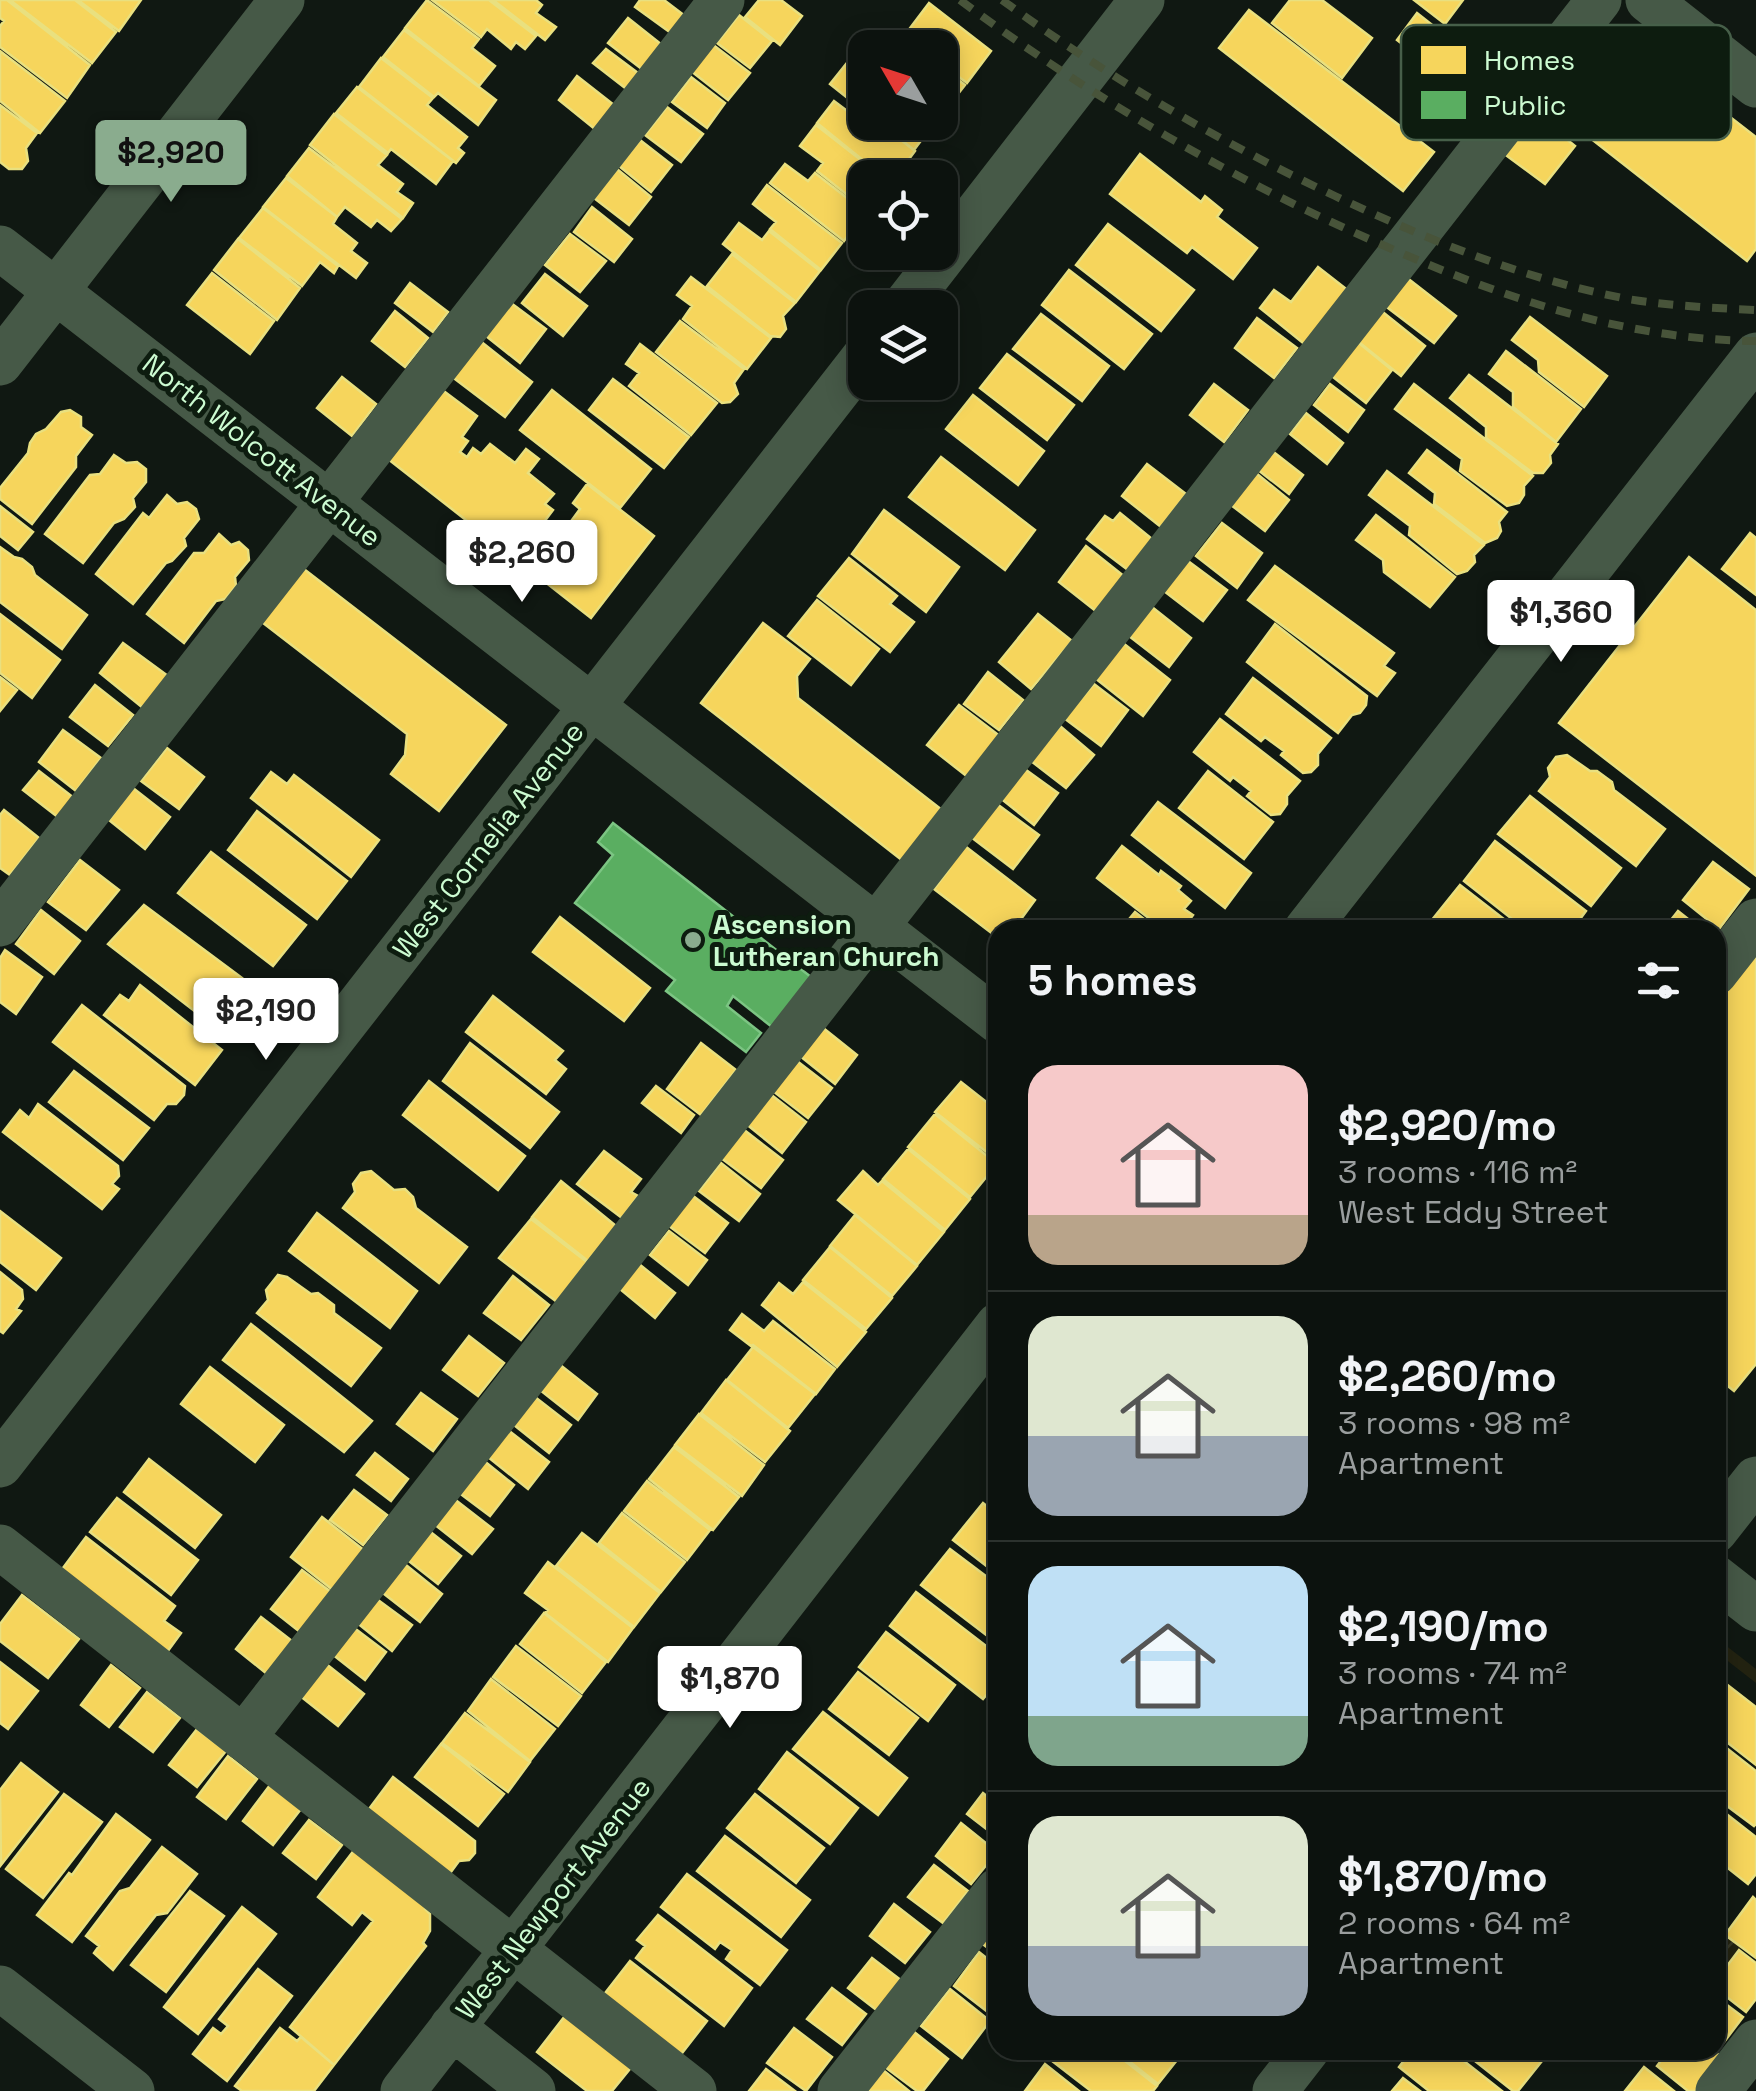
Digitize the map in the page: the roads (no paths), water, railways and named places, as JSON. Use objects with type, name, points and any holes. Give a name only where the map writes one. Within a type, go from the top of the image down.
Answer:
[{"type":"street","points":[[0,363],[282,0]]},
{"type":"street","points":[[0,924],[722,0]]},
{"type":"street","points":[[917,290],[1142,0]]},
{"type":"street","points":[[1579,25],[1599,0]]},
{"type":"street","points":[[1648,0],[1680,25]]},
{"type":"street","points":[[1731,65],[1756,85]]},
{"type":"street","points":[[242,1738],[1490,140]]},
{"type":"street","name":"North Wolcott Avenue","points":[[0,248],[988,1013]]},
{"type":"street","points":[[1314,920],[1756,354]]},
{"type":"street","name":"West Cornelia Avenue","points":[[0,1465],[848,378]]},
{"type":"street","points":[[1726,959],[1756,920]]},
{"type":"street","name":"West Newport Avenue","points":[[403,2091],[988,1339]]},
{"type":"street","points":[[1726,1517],[1756,1479]]},
{"type":"street","points":[[0,1548],[513,1950],[677,2086]]},
{"type":"street","points":[[1726,1585],[1756,1608]]},
{"type":"street","points":[[840,2091],[988,1903]]},
{"type":"street","points":[[0,1988],[132,2091]]},
{"type":"street","points":[[452,2028],[532,2091]]},
{"type":"street","points":[[1718,2091],[1756,2042]]},
{"type":"street","points":[[1275,2091],[1299,2060]]},
{"type":"railway","points":[[960,0],[1061,71],[1165,135],[1273,194],[1385,246],[1474,283],[1566,313],[1660,333],[1756,341]]},
{"type":"railway","points":[[1002,0],[1081,55],[1206,130],[1335,196],[1442,243],[1515,270],[1590,291],[1660,303],[1756,310]]},
{"type":"place","name":"Ascension Lutheran Church","points":[[693,940]]}]
